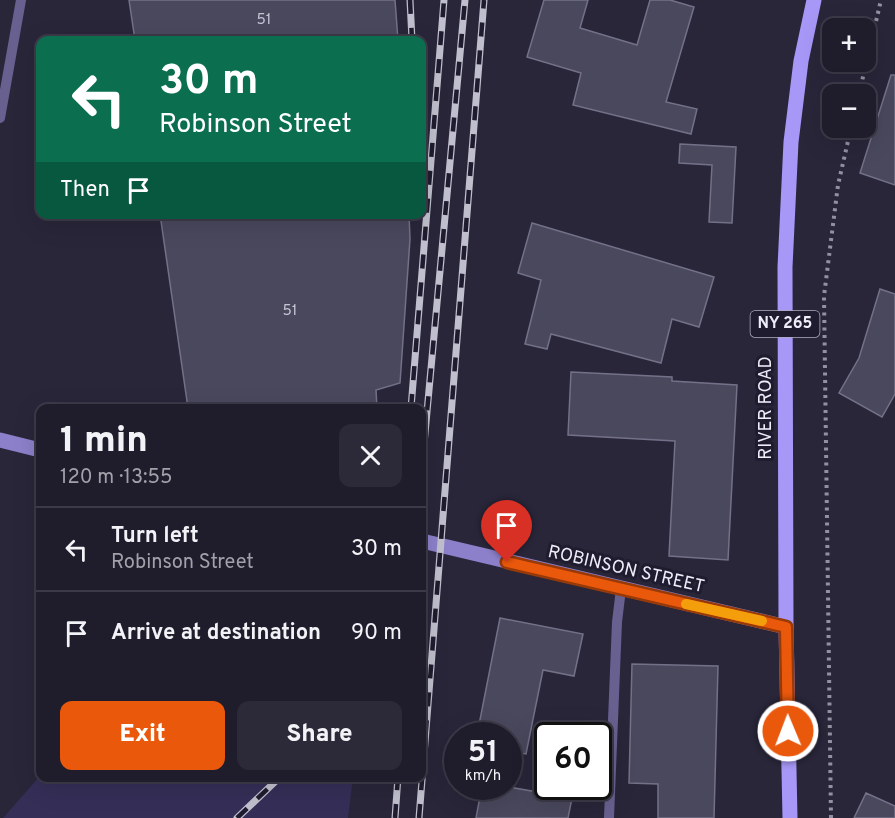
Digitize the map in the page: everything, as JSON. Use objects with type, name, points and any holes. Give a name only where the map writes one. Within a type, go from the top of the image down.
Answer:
[{"type":"main road","name":"RIVER ROAD","points":[[790,818],[786,627],[785,267],[791,142],[801,62],[814,0]]},
{"type":"street","points":[[0,440],[36,449]]},
{"type":"street","name":"ROBINSON STREET","points":[[426,542],[786,627]]},
{"type":"lane","points":[[0,118],[21,0]]},
{"type":"lane","points":[[609,818],[616,622],[621,589]]},
{"type":"path","points":[[861,84],[881,0]]},
{"type":"path","points":[[831,818],[824,296],[838,185],[849,138]]},
{"type":"shaded area","points":[[36,781],[352,782],[348,818],[3,818]]},
{"type":"building","points":[[129,0],[395,0],[398,36],[134,36]]},
{"type":"building","points":[[544,0],[588,0],[580,28],[637,45],[650,0],[670,0],[694,7],[666,102],[697,109],[691,134],[573,105],[581,73],[527,57]]},
{"type":"building","points":[[891,75],[895,75],[895,185],[860,173],[871,138],[876,138],[876,122]]},
{"type":"building","points":[[680,144],[736,147],[732,223],[709,222],[712,165],[679,163]]},
{"type":"building","points":[[161,219],[409,219],[410,239],[400,383],[376,390],[377,404],[187,404]]},
{"type":"building","points":[[532,223],[714,277],[699,327],[672,319],[661,363],[551,334],[547,349],[525,344],[541,280],[518,273]]},
{"type":"building","points":[[880,289],[895,294],[895,394],[882,417],[839,393],[859,358]]},
{"type":"building","points":[[571,372],[672,377],[672,381],[737,385],[728,560],[669,556],[675,441],[568,435]]},
{"type":"building","points":[[500,618],[583,634],[574,676],[543,670],[526,754],[522,753],[522,722],[480,722]]},
{"type":"building","points":[[632,664],[718,666],[714,818],[658,818],[658,784],[629,783]]},
{"type":"building","points":[[522,789],[534,791],[534,800],[572,800],[568,818],[476,818],[479,800],[522,800]]},
{"type":"building","points":[[866,793],[895,806],[895,818],[854,818]]},
{"type":"railway","points":[[410,0],[412,36]]},
{"type":"railway","points":[[411,404],[444,0]]},
{"type":"railway","points":[[426,423],[465,0]]},
{"type":"railway","points":[[426,730],[484,0]]},
{"type":"railway","points":[[237,818],[275,782]]},
{"type":"railway","points":[[395,818],[398,782]]},
{"type":"railway","points":[[419,818],[422,782]]},
{"type":"slow traffic","points":[[686,604],[762,621]]},
{"type":"route","points":[[507,562],[786,627],[788,731]]}]
